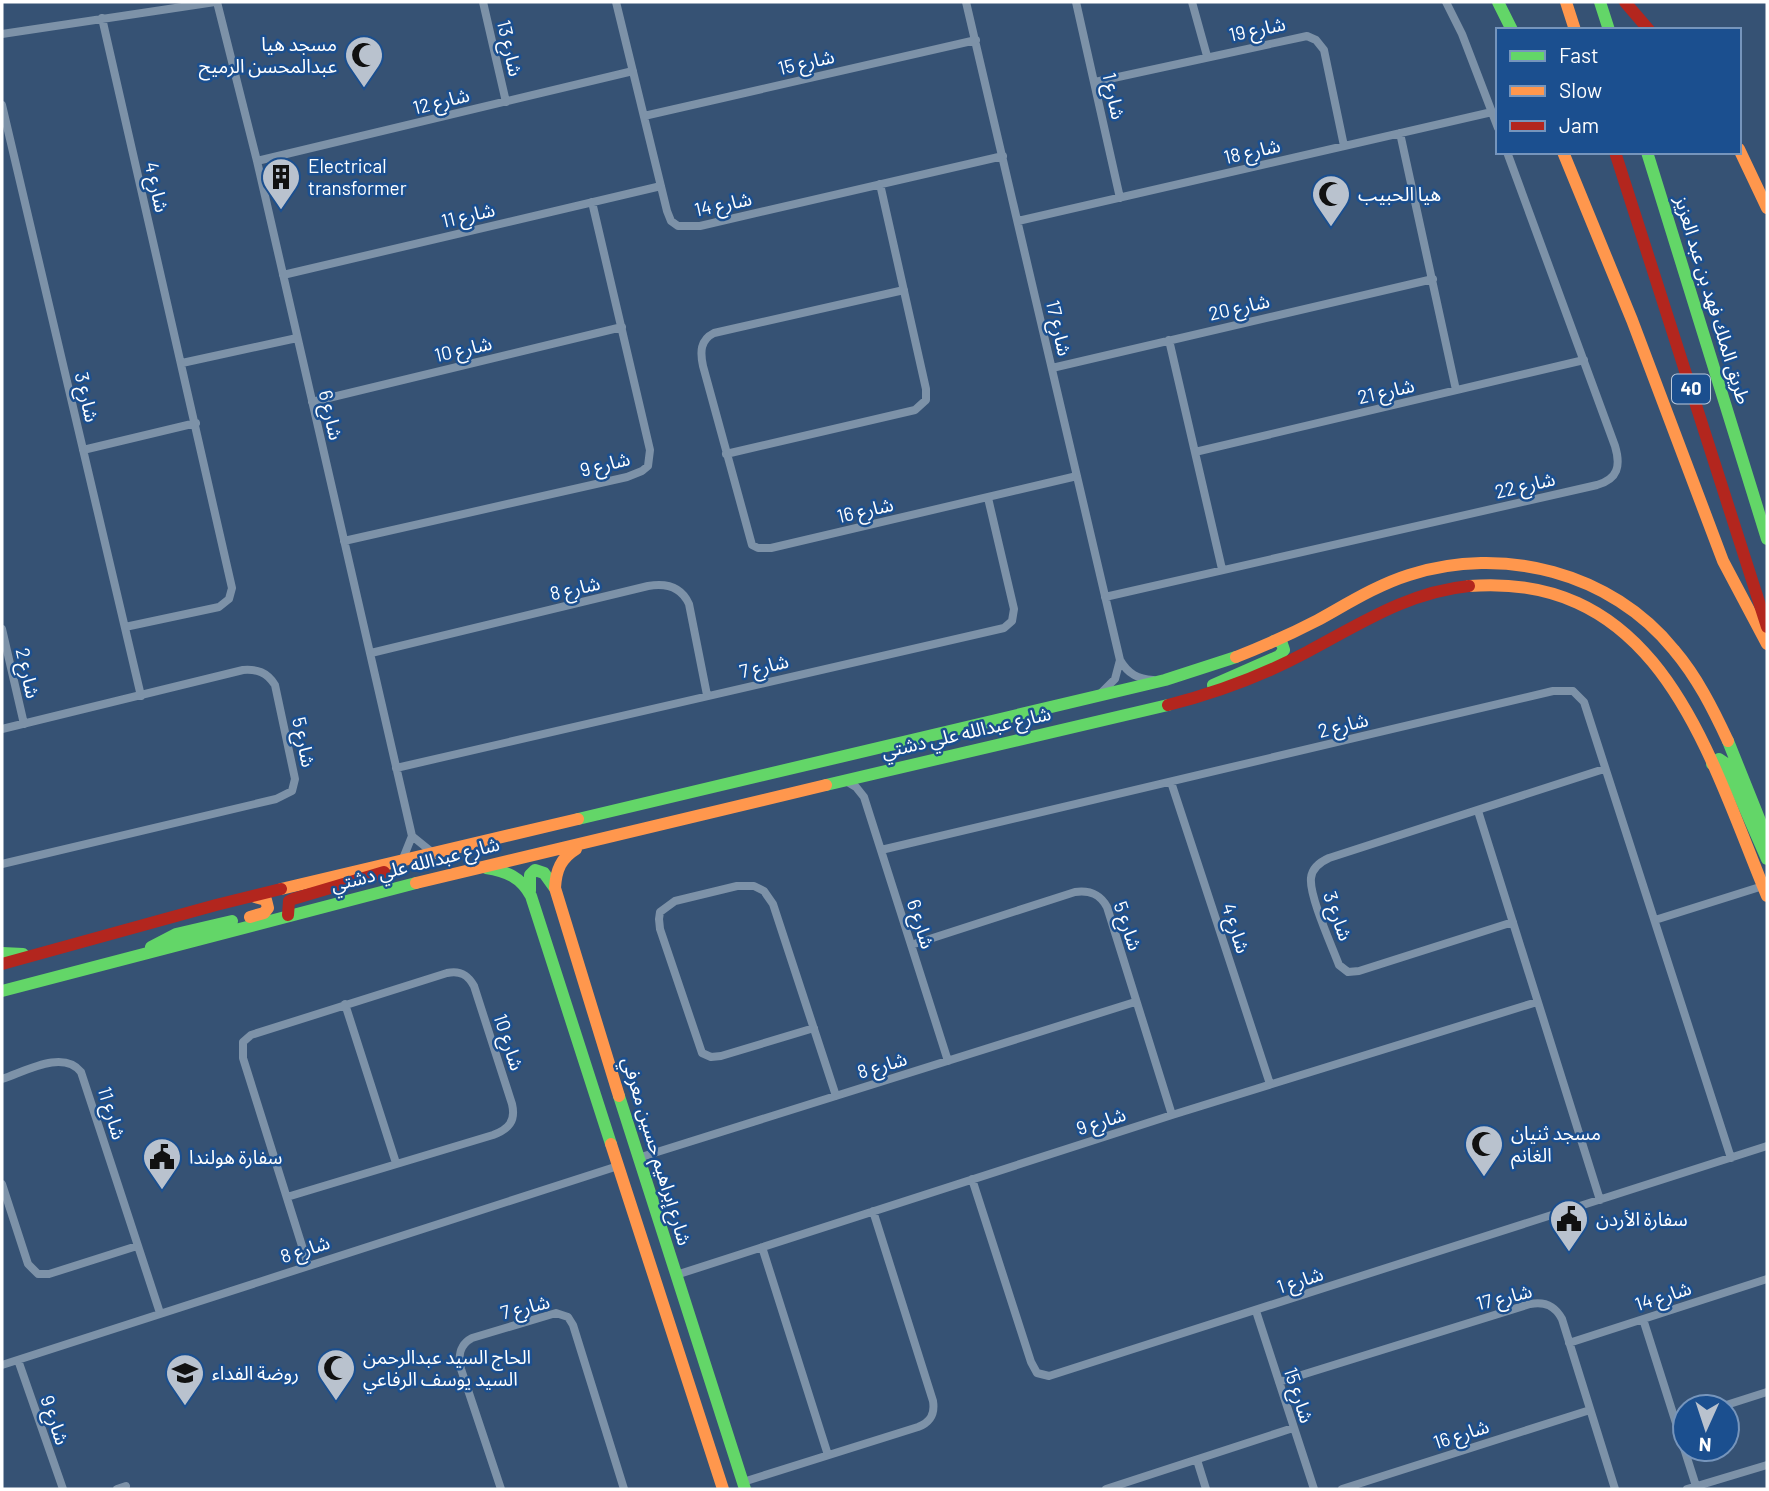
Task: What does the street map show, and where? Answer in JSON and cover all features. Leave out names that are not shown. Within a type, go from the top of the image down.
[{"type":"main road","points":[[1498,2],[1511,28]]},
{"type":"main road","points":[[1566,2],[1574,28]]},
{"type":"main road","points":[[1600,2],[1608,28]]},
{"type":"main road","points":[[1625,2],[1647,28]]},
{"type":"main road","points":[[1741,153],[1767,208]]},
{"type":"main road","points":[[1564,154],[1632,320],[1723,561],[1767,644]]},
{"type":"main road","name":"40","points":[[1616,154],[1767,627]]},
{"type":"main road","name":"طريق الملك فهد بن عبد العزيز","points":[[1648,154],[1767,539]]},
{"type":"main road","name":"شارع عبدالله علي دشتي","points":[[2,964],[253,897],[432,853],[1166,680],[1274,641],[1364,594],[1429,569],[1474,562],[1537,566],[1569,575],[1626,605],[1650,624],[1673,648],[1702,690],[1767,838]]},
{"type":"main road","name":"شارع عبدالله علي دشتي","points":[[2,990],[475,868],[1199,696],[1281,665],[1399,603],[1457,586],[1520,586],[1561,596],[1587,607],[1637,642],[1658,666],[1696,725],[1765,891]]},
{"type":"main road","points":[[1199,696],[1225,678],[1281,654],[1284,644],[1274,641]]},
{"type":"main road","points":[[1712,764],[1719,759],[1725,763],[1767,859]]},
{"type":"main road","points":[[555,888],[556,872],[565,856],[593,841]]},
{"type":"main road","points":[[288,915],[289,901],[293,899],[368,878],[402,861]]},
{"type":"main road","name":"شارع إبراهيم حسين معرفي","points":[[475,868],[513,875],[523,882],[531,896],[720,1489]]},
{"type":"main road","points":[[531,896],[530,878],[533,870],[544,873],[555,888]]},
{"type":"main road","name":"شارع إبراهيم حسين معرفي","points":[[555,888],[638,1158],[744,1486]]},
{"type":"main road","points":[[145,952],[159,941],[176,934],[264,913],[268,908],[266,900],[253,897]]},
{"type":"main road","points":[[2,953],[45,952]]},
{"type":"street","points":[[2,34],[216,2]]},
{"type":"street","name":"شارع 6","points":[[216,2],[257,161],[412,835]]},
{"type":"street","name":"شارع 13","points":[[482,2],[506,102]]},
{"type":"street","name":"شارع 14","points":[[616,2],[661,186],[671,221],[678,226],[688,228],[1003,156]]},
{"type":"street","name":"شارع 17","points":[[967,2],[1120,660]]},
{"type":"street","name":"شارع 1","points":[[1076,2],[1119,198]]},
{"type":"street","points":[[1192,2],[1207,56]]},
{"type":"street","points":[[1446,2],[1462,34],[1496,123]]},
{"type":"street","name":"شارع 4","points":[[102,18],[232,582],[232,595],[227,602],[215,608],[125,627]]},
{"type":"street","name":"شارع 19","points":[[1094,82],[1302,36],[1316,40],[1322,46],[1343,146]]},
{"type":"street","name":"شارع 15","points":[[644,116],[976,40]]},
{"type":"street","name":"شارع 12","points":[[257,161],[633,71]]},
{"type":"street","name":"شارع 3","points":[[2,105],[141,695]]},
{"type":"street","name":"شارع 18","points":[[1018,221],[1492,112]]},
{"type":"street","points":[[1400,133],[1456,390]]},
{"type":"street","name":"شارع 22","points":[[1105,597],[1608,482],[1617,470],[1618,455],[1508,154]]},
{"type":"street","points":[[726,454],[920,408],[926,400],[927,393],[880,184]]},
{"type":"street","name":"شارع 11","points":[[283,275],[661,186]]},
{"type":"street","name":"شارع 9","points":[[344,541],[626,477],[646,468],[650,453],[592,202]]},
{"type":"street","name":"شارع 20","points":[[1052,368],[1433,278]]},
{"type":"street","name":"شارع 16","points":[[904,290],[714,333],[707,337],[701,347],[726,454],[752,545],[772,548],[1077,476]]},
{"type":"street","name":"شارع 10","points":[[312,401],[622,327]]},
{"type":"street","points":[[182,363],[297,338]]},
{"type":"street","points":[[1169,340],[1222,569]]},
{"type":"street","name":"شارع 21","points":[[1195,452],[1584,360]]},
{"type":"street","points":[[83,450],[196,423]]},
{"type":"street","name":"شارع 7","points":[[396,768],[1007,626],[1014,617],[1013,603],[988,498]]},
{"type":"street","name":"شارع 8","points":[[371,653],[648,586],[667,585],[681,592],[689,604],[707,695]]},
{"type":"street","name":"شارع 2","points":[[2,629],[24,724]]},
{"type":"street","points":[[1120,660],[1125,669],[1135,677],[1166,680]]},
{"type":"street","points":[[1090,698],[1112,683],[1120,660]]},
{"type":"street","name":"شارع 5","points":[[2,729],[243,670],[253,670],[265,673],[277,691],[295,775],[292,791],[276,799],[2,864]]},
{"type":"street","name":"شارع 2","points":[[881,850],[1563,690],[1575,692],[1584,702],[1731,1157]]},
{"type":"street","name":"شارع 3","points":[[1513,922],[1359,971],[1348,972],[1339,965],[1313,894],[1311,877],[1321,861],[1604,769]]},
{"type":"street","points":[[864,797],[866,784],[873,773]]},
{"type":"street","points":[[845,780],[856,787],[864,797]]},
{"type":"street","name":"شارع 4","points":[[1171,782],[1270,1084]]},
{"type":"street","name":"شارع 6","points":[[864,797],[948,1061]]},
{"type":"street","points":[[1478,811],[1600,1199]]},
{"type":"street","points":[[402,861],[412,835],[432,853]]},
{"type":"street","points":[[814,1028],[721,1056],[711,1057],[702,1053],[660,929],[660,912],[675,901],[737,886],[754,886],[764,891],[773,904],[814,1028],[836,1096]]},
{"type":"street","points":[[1654,920],[1765,891]]},
{"type":"street","name":"شارع 5","points":[[911,945],[1075,892],[1090,892],[1102,898],[1172,1115]]},
{"type":"street","name":"شارع 10","points":[[288,1197],[507,1129],[513,1121],[512,1104],[474,986],[464,974],[447,972],[245,1039],[242,1045],[243,1058],[308,1265]]},
{"type":"street","name":"شارع 8","points":[[638,1158],[1135,1002]]},
{"type":"street","name":"شارع 9","points":[[676,1275],[1172,1115],[1537,1002]]},
{"type":"street","points":[[345,1004],[396,1163]]},
{"type":"street","name":"شارع 11","points":[[2,1079],[60,1061],[70,1062],[78,1068],[86,1083],[160,1313]]},
{"type":"street","name":"شارع 1","points":[[972,1179],[1031,1363],[1041,1375],[1060,1374],[1767,1146]]},
{"type":"street","name":"شارع 8","points":[[2,1366],[618,1166]]},
{"type":"street","points":[[2,1184],[28,1264],[38,1274],[49,1274],[137,1246]]},
{"type":"street","points":[[744,1486],[828,1455],[918,1427],[928,1422],[933,1413],[933,1401],[873,1212]]},
{"type":"street","points":[[762,1247],[828,1455]]},
{"type":"street","name":"شارع 14","points":[[1569,1343],[1767,1279]]},
{"type":"street","name":"شارع 17","points":[[1279,1382],[1537,1302],[1550,1305],[1559,1314],[1615,1489]]},
{"type":"street","name":"شارع 15","points":[[1256,1311],[1314,1489]]},
{"type":"street","name":"شارع 7","points":[[501,1489],[461,1369],[460,1352],[464,1343],[472,1338],[556,1313],[568,1317],[573,1325],[624,1489]]},
{"type":"street","points":[[1643,1319],[1671,1406]]},
{"type":"street","name":"شارع 9","points":[[18,1360],[63,1489]]},
{"type":"street","points":[[1741,1400],[1767,1392]]},
{"type":"street","name":"شارع 16","points":[[1342,1489],[1590,1410]]},
{"type":"street","points":[[1106,1489],[1293,1428]]},
{"type":"street","points":[[1197,1460],[1206,1489]]},
{"type":"street","points":[[1686,1463],[1692,1488],[1767,1465]]},
{"type":"street","points":[[117,1489],[126,1486]]},
{"type":"traffic: fast","points":[[1498,2],[1511,28]]},
{"type":"traffic: fast","points":[[1600,2],[1608,28]]},
{"type":"traffic: fast","points":[[1648,154],[1767,539]]},
{"type":"traffic: fast","points":[[1213,685],[1279,656],[1284,650],[1281,641],[1274,641]]},
{"type":"traffic: fast","points":[[578,819],[1165,680],[1236,657]]},
{"type":"traffic: fast","points":[[826,785],[1168,705]]},
{"type":"traffic: fast","points":[[1728,741],[1767,838]]},
{"type":"traffic: fast","points":[[1712,764],[1719,759],[1725,763],[1767,859]]},
{"type":"traffic: fast","points":[[486,868],[512,876],[523,884],[531,896],[611,1144]]},
{"type":"traffic: fast","points":[[530,891],[530,875],[535,870],[544,873],[554,887]]},
{"type":"traffic: fast","points":[[2,991],[416,883]]},
{"type":"traffic: fast","points":[[151,947],[176,934],[232,921]]},
{"type":"traffic: fast","points":[[2,953],[23,954]]},
{"type":"traffic: fast","points":[[619,1096],[745,1489]]},
{"type":"traffic: slow","points":[[1566,2],[1574,28]]},
{"type":"traffic: slow","points":[[1741,153],[1767,208]]},
{"type":"traffic: slow","points":[[1564,154],[1632,320],[1723,561],[1767,644]]},
{"type":"traffic: slow","points":[[1236,657],[1288,635],[1374,589],[1409,575],[1445,566],[1481,563],[1518,565],[1553,572],[1587,584],[1619,601],[1648,623],[1690,671],[1728,741]]},
{"type":"traffic: slow","points":[[1469,586],[1535,589],[1588,608],[1632,640],[1668,682],[1697,732],[1723,786],[1767,896]]},
{"type":"traffic: slow","points":[[416,883],[826,785]]},
{"type":"traffic: slow","points":[[281,889],[578,819]]},
{"type":"traffic: slow","points":[[576,849],[560,865],[555,888],[619,1096]]},
{"type":"traffic: slow","points":[[250,917],[264,913],[268,908],[266,900],[255,897]]},
{"type":"traffic: slow","points":[[611,1144],[723,1489]]},
{"type":"traffic: jam","points":[[1625,2],[1647,28]]},
{"type":"traffic: jam","points":[[1616,154],[1767,627]]},
{"type":"traffic: jam","points":[[1168,705],[1257,676],[1405,602],[1447,589],[1469,586]]},
{"type":"traffic: jam","points":[[288,915],[289,901],[293,899],[384,872]]},
{"type":"traffic: jam","points":[[2,964],[281,889]]},
{"type":"place","name":"مسجد هيا عبدالمحسن الرميح","points":[[364,89]]},
{"type":"place","name":"Electrical transformer","points":[[281,211]]},
{"type":"place","name":"هيا الحبيب","points":[[1331,228]]},
{"type":"place","name":"مسجد ثنيان الغانم","points":[[1484,1178]]},
{"type":"place","name":"سفارة هولندا","points":[[162,1191]]},
{"type":"place","name":"سفارة الأردن","points":[[1569,1253]]},
{"type":"place","name":"الحاج السيد عبدالرحمن السيد يوسف الرفاعي","points":[[336,1402]]},
{"type":"place","name":"روضة الفداء","points":[[185,1407]]}]
